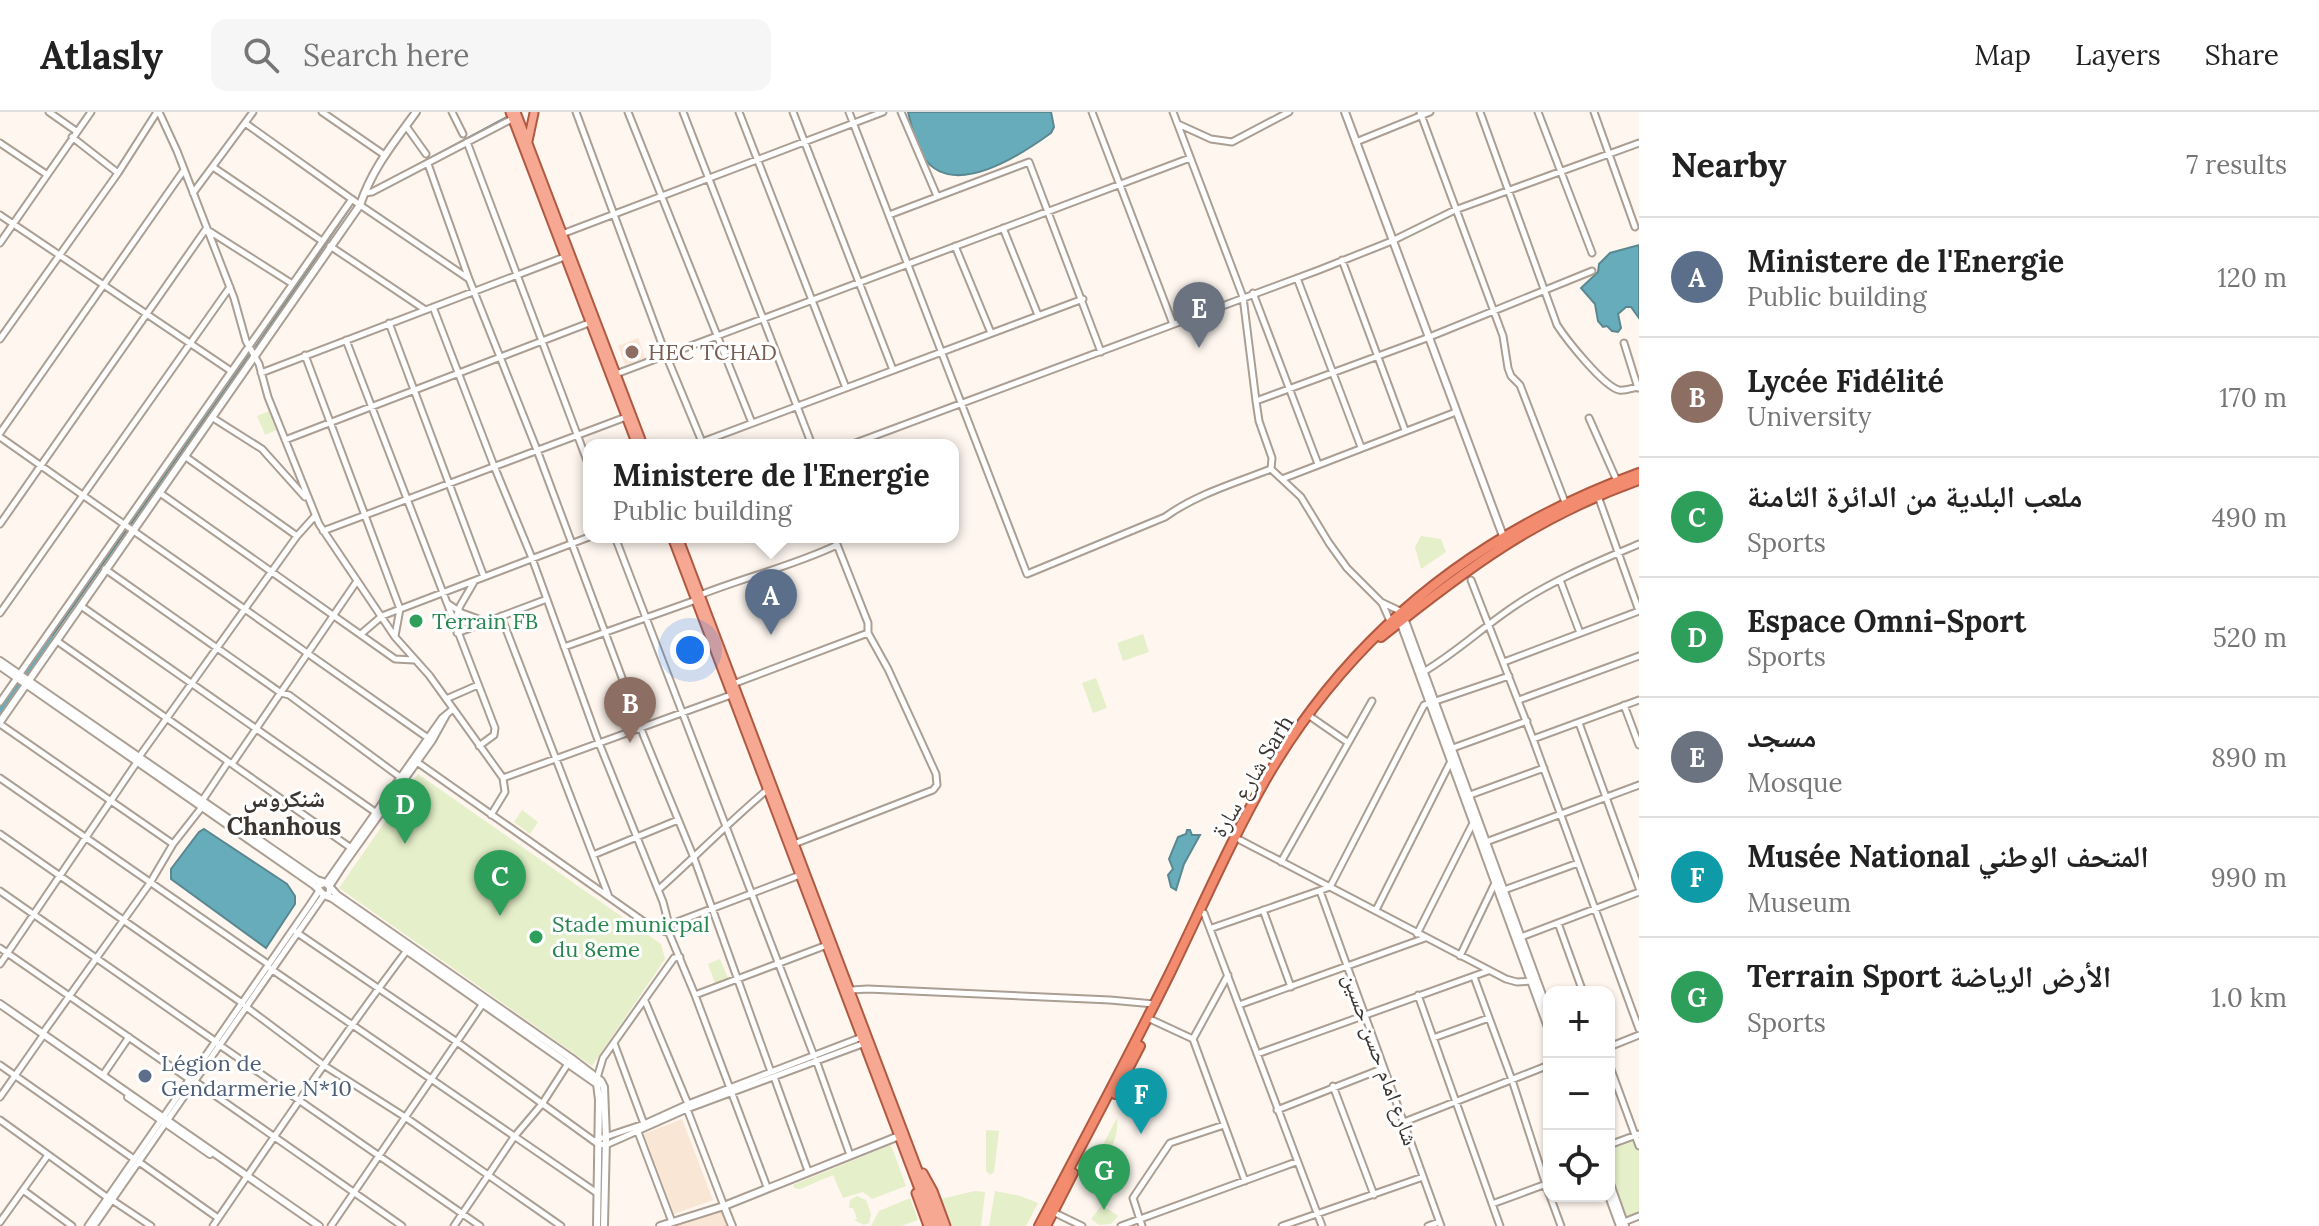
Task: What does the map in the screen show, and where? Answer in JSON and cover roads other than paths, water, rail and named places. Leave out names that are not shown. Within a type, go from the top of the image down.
[{"type":"highway","name":"شارع سارة Sarh","points":[[1046,1226],[1271,778],[1342,677],[1459,564],[1565,502],[1617,481],[1638,481]]},
{"type":"highway","name":"شارع سارة Sarh","points":[[1039,1226],[1154,1004],[1235,837],[1269,775],[1322,697],[1390,621],[1402,617],[1491,553],[1543,522],[1638,481]]},
{"type":"main road","points":[[528,143],[534,112]]},
{"type":"main road","points":[[516,115],[562,234],[567,256],[641,439]]},
{"type":"main road","points":[[516,115],[589,323],[635,439]]},
{"type":"main road","points":[[677,543],[851,990],[866,1039]]},
{"type":"main road","points":[[698,598],[733,684],[767,790],[928,1205],[939,1226]]},
{"type":"main road","points":[[888,1100],[899,1136],[915,1169],[933,1191],[946,1226]]},
{"type":"main road","points":[[915,1169],[913,1185],[930,1226]]},
{"type":"main road","points":[[928,1205],[930,1226]]},
{"type":"street","points":[[49,112],[118,173]]},
{"type":"street","points":[[0,243],[91,112]]},
{"type":"street","points":[[158,112],[230,287],[249,347],[255,355],[315,516],[395,637],[446,699],[450,711],[503,778],[505,792],[491,815]]},
{"type":"street","points":[[0,339],[158,112]]},
{"type":"street","points":[[193,194],[253,112]]},
{"type":"street","points":[[322,112],[383,154]]},
{"type":"street","points":[[452,112],[463,134]]},
{"type":"street","points":[[364,193],[428,164],[516,115],[534,112]]},
{"type":"street","points":[[576,112],[666,355],[701,439]]},
{"type":"street","points":[[628,112],[752,423]]},
{"type":"street","points":[[683,112],[810,439]]},
{"type":"street","points":[[739,112],[846,388]]},
{"type":"street","points":[[793,112],[893,370]]},
{"type":"street","points":[[849,112],[1027,574],[1165,517],[1183,504],[1210,492],[1271,469]]},
{"type":"street","points":[[562,234],[883,112]]},
{"type":"street","points":[[901,112],[937,196]]},
{"type":"street","points":[[1092,112],[1173,324]]},
{"type":"street","points":[[1173,112],[1243,297],[1259,421],[1272,458],[1271,469]]},
{"type":"street","points":[[1177,124],[1211,139],[1232,142],[1289,112]]},
{"type":"street","points":[[1345,112],[1503,536]]},
{"type":"street","points":[[1356,142],[1430,112]]},
{"type":"street","points":[[1480,112],[1552,315],[1563,334],[1604,381],[1619,390],[1638,388],[1624,343]]},
{"type":"street","points":[[1538,112],[1592,253]]},
{"type":"street","points":[[1594,112],[1635,227]]},
{"type":"street","points":[[0,702],[57,641],[360,205],[383,154],[414,113]]},
{"type":"street","points":[[1420,114],[1503,336],[1509,373],[1520,385],[1565,502]]},
{"type":"street","points":[[245,123],[469,279]]},
{"type":"street","points":[[406,126],[426,154]]},
{"type":"street","points":[[467,142],[583,450]]},
{"type":"street","points":[[0,143],[46,174]]},
{"type":"street","points":[[867,439],[1297,278],[1392,241],[1455,210],[1639,143]]},
{"type":"street","points":[[616,374],[1190,158]]},
{"type":"street","points":[[889,215],[1029,162],[1101,352]]},
{"type":"street","points":[[428,164],[640,728],[694,858],[808,1171]]},
{"type":"street","points":[[213,167],[322,241]]},
{"type":"street","points":[[184,170],[0,435],[430,740]]},
{"type":"street","points":[[173,844],[0,723],[23,680],[124,524],[352,199]]},
{"type":"street","points":[[0,215],[231,371]]},
{"type":"street","points":[[1003,228],[1038,315]]},
{"type":"street","points":[[206,229],[291,283]]},
{"type":"street","points":[[0,524],[206,229]]},
{"type":"street","points":[[330,246],[424,310]]},
{"type":"street","points":[[955,246],[991,333]]},
{"type":"street","points":[[261,373],[567,256]]},
{"type":"street","points":[[1342,260],[1405,430]]},
{"type":"street","points":[[1256,401],[1378,357],[1592,271]]},
{"type":"street","points":[[1297,278],[1361,447]]},
{"type":"street","points":[[0,613],[230,287]]},
{"type":"street","points":[[1253,293],[1318,464]]},
{"type":"street","points":[[710,439],[1083,299]]},
{"type":"street","points":[[433,307],[532,558],[599,743],[658,890],[669,933],[767,1187]]},
{"type":"street","points":[[389,323],[484,577]]},
{"type":"street","points":[[285,440],[589,323]]},
{"type":"street","points":[[346,340],[495,729],[493,736],[479,746]]},
{"type":"street","points":[[305,355],[400,609],[395,637]]},
{"type":"street","points":[[1282,479],[1456,412]]},
{"type":"street","points":[[323,531],[626,417]]},
{"type":"street","points":[[213,418],[262,449],[310,503]]},
{"type":"street","points":[[1589,418],[1617,481]]},
{"type":"street","points":[[186,457],[297,536]]},
{"type":"street","points":[[1271,469],[1301,497],[1347,568],[1381,602],[1402,617],[1425,671],[1433,701],[1521,937],[1543,1010]]},
{"type":"street","points":[[160,493],[395,659],[415,660]]},
{"type":"street","points":[[1504,662],[1639,611],[1598,496]]},
{"type":"street","points":[[0,964],[138,759],[297,536],[315,516]]},
{"type":"street","points":[[361,634],[382,616],[583,539]]},
{"type":"street","points":[[617,543],[850,1155]]},
{"type":"street","points":[[1425,671],[1518,603],[1639,544]]},
{"type":"street","points":[[564,647],[698,598],[741,578],[791,564],[837,545],[868,623],[868,633],[936,774],[937,785],[933,790],[794,844]]},
{"type":"street","points":[[105,569],[281,693],[289,695],[400,777]]},
{"type":"street","points":[[454,624],[476,580]]},
{"type":"street","points":[[1471,580],[1527,721],[1639,1032],[1615,1044]]},
{"type":"street","points":[[1560,580],[1580,633]]},
{"type":"street","points":[[0,1097],[357,581]]},
{"type":"street","points":[[457,633],[547,599]]},
{"type":"street","points":[[446,602],[472,618],[490,620]]},
{"type":"street","points":[[1381,602],[1390,621]]},
{"type":"street","points":[[81,606],[375,812]]},
{"type":"street","points":[[501,616],[609,898]]},
{"type":"street","points":[[1402,617],[1495,882],[1543,1000]]},
{"type":"street","points":[[733,684],[868,633]]},
{"type":"street","points":[[57,641],[351,848]]},
{"type":"street","points":[[1519,700],[1639,656]]},
{"type":"street","points":[[0,663],[202,804],[328,885],[409,948],[597,1078],[604,1087],[597,1226]]},
{"type":"street","points":[[1212,928],[1330,887],[1422,708],[1433,701],[1509,676]]},
{"type":"street","points":[[446,699],[478,685]]},
{"type":"street","points":[[503,778],[734,694]]},
{"type":"street","points":[[1533,739],[1639,700]]},
{"type":"street","points":[[1281,862],[1372,701]]},
{"type":"street","points":[[1624,705],[1639,745]]},
{"type":"street","points":[[328,885],[450,711]]},
{"type":"street","points":[[1311,717],[1347,742]]},
{"type":"street","points":[[1453,748],[1527,721]]},
{"type":"street","points":[[1521,937],[1639,890],[1579,723]]},
{"type":"street","points":[[1376,910],[1452,759]]},
{"type":"street","points":[[321,893],[329,893],[328,885],[351,848],[400,777],[415,761]]},
{"type":"street","points":[[415,761],[650,926],[669,933]]},
{"type":"street","points":[[1470,795],[1544,768]]},
{"type":"street","points":[[0,778],[350,1025],[597,1193]]},
{"type":"street","points":[[1486,842],[1639,785]]},
{"type":"street","points":[[658,890],[726,824],[767,790]]},
{"type":"street","points":[[202,804],[321,893],[409,948]]},
{"type":"street","points":[[593,855],[678,820]]},
{"type":"street","points":[[1417,934],[1474,822]]},
{"type":"street","points":[[0,834],[244,1005],[325,1066],[405,1117],[561,1226]]},
{"type":"street","points":[[1240,840],[1489,971],[1517,982],[1534,980]]},
{"type":"street","points":[[1504,890],[1578,863]]},
{"type":"street","points":[[669,925],[800,875]]},
{"type":"street","points":[[1460,956],[1495,882]]},
{"type":"street","points":[[269,966],[321,893],[319,885],[328,885]]},
{"type":"street","points":[[0,891],[480,1226]]},
{"type":"street","name":"شارع امام حسن حسين","points":[[1320,891],[1440,1224]]},
{"type":"street","points":[[91,1226],[321,893]]},
{"type":"street","points":[[1263,910],[1291,987]]},
{"type":"street","points":[[1204,913],[1322,1226]]},
{"type":"street","points":[[1558,923],[1581,986]]},
{"type":"street","points":[[296,932],[379,987],[542,1104],[601,1141],[638,1132],[688,1106]]},
{"type":"street","points":[[1239,1005],[1425,938]]},
{"type":"street","points":[[695,995],[827,945]]},
{"type":"street","points":[[0,948],[402,1226]]},
{"type":"street","points":[[213,1226],[325,1066],[350,1025],[409,948]]},
{"type":"street","points":[[597,1078],[598,1067],[614,1043],[674,958],[680,957]]},
{"type":"street","points":[[1256,1054],[1489,971]]},
{"type":"street","points":[[1193,1039],[1228,975]]},
{"type":"street","points":[[1474,977],[1543,1172]]},
{"type":"street","points":[[851,990],[1154,1004]]},
{"type":"street","points":[[1418,995],[1500,1226]]},
{"type":"street","points":[[331,1226],[485,1001]]},
{"type":"street","points":[[645,1001],[732,1226]]},
{"type":"street","points":[[0,1006],[319,1226]]},
{"type":"street","points":[[1433,1038],[1489,1018]]},
{"type":"street","points":[[1152,1020],[1193,1039],[1245,1181]]},
{"type":"street","points":[[42,1035],[163,1119]]},
{"type":"street","points":[[103,1075],[129,1037]]},
{"type":"street","points":[[601,1141],[866,1039]]},
{"type":"street","points":[[614,1043],[644,1124]]},
{"type":"street","points":[[454,1226],[570,1060]]},
{"type":"street","points":[[570,1060],[597,1084],[604,1226]]},
{"type":"street","points":[[0,1065],[218,1218]]},
{"type":"street","points":[[1404,1122],[1543,1067]]},
{"type":"street","points":[[1276,1110],[1384,1068]]},
{"type":"street","points":[[1615,1079],[1639,1146]]},
{"type":"street","points":[[1333,1086],[1374,1195]]},
{"type":"street","points":[[0,1120],[151,1226]]},
{"type":"street","points":[[1142,1226],[1133,1198],[1170,1143],[1224,1125]]},
{"type":"street","points":[[638,1132],[672,1222]]},
{"type":"street","points":[[1615,1143],[1637,1134]]},
{"type":"street","points":[[660,1226],[724,1206],[899,1136]]},
{"type":"street","points":[[0,1222],[48,1155]]},
{"type":"street","points":[[1121,1226],[1296,1162]]},
{"type":"street","points":[[248,1177],[312,1226]]},
{"type":"street","points":[[1282,1226],[1423,1177]]},
{"type":"street","points":[[1492,1204],[1543,1185]]},
{"type":"street","points":[[23,1190],[72,1226]]},
{"type":"street","points":[[1615,1200],[1623,1225]]},
{"type":"street","points":[[1552,1202],[1561,1226]]},
{"type":"street","points":[[1612,1202],[1623,1225]]},
{"type":"street","points":[[1053,1212],[1082,1226]]},
{"type":"street","points":[[1623,1225],[1639,1216]]},
{"type":"street","points":[[1428,1226],[1440,1224]]},
{"type":"water","points":[[908,112],[1051,112],[1054,127],[1051,133],[1006,161],[970,174],[952,175],[937,170],[924,158]]},
{"type":"water","points":[[1639,245],[1639,318],[1631,307],[1626,307],[1618,314],[1621,328],[1618,332],[1612,331],[1598,321],[1595,304],[1581,288],[1598,272],[1599,264],[1610,253]]},
{"type":"water","points":[[204,829],[287,884],[295,896],[295,904],[266,948],[171,879],[171,869]]},
{"type":"water","points":[[1187,830],[1192,835],[1200,835],[1184,864],[1176,890],[1171,887],[1168,875],[1173,869],[1169,859],[1178,837],[1186,834]]},
{"type":"waterway","points":[[395,177],[507,117]]},
{"type":"waterway","points":[[254,349],[354,202]]},
{"type":"waterway","points":[[51,638],[250,354]]},
{"type":"waterway","points":[[0,711],[51,638]]},
{"type":"place","name":"مسجد","points":[[1199,348]]},
{"type":"place","name":"HEC TCHAD","points":[[632,352]]},
{"type":"place","name":"Terrain FB","points":[[416,621]]},
{"type":"place","name":"Ministere de l'Energie","points":[[771,635]]},
{"type":"place","name":"Lycée Fidélité","points":[[630,743]]},
{"type":"place","name":"Espace Omni-Sport","points":[[405,844]]},
{"type":"place","name":"ملعب البلدية من الدائرة الثامنة","points":[[500,916]]},
{"type":"place","name":"Stade municpal du 8eme","points":[[536,937]]},
{"type":"place","name":"Légion de Gendarmerie N*10","points":[[145,1076]]},
{"type":"place","name":"Musée National المتحف الوطني","points":[[1141,1134]]},
{"type":"place","name":"Terrain Sport الأرض الرياضة","points":[[1104,1210]]},
{"type":"district","name":"شنكروس Chanhous","points":[[284,812]]}]
